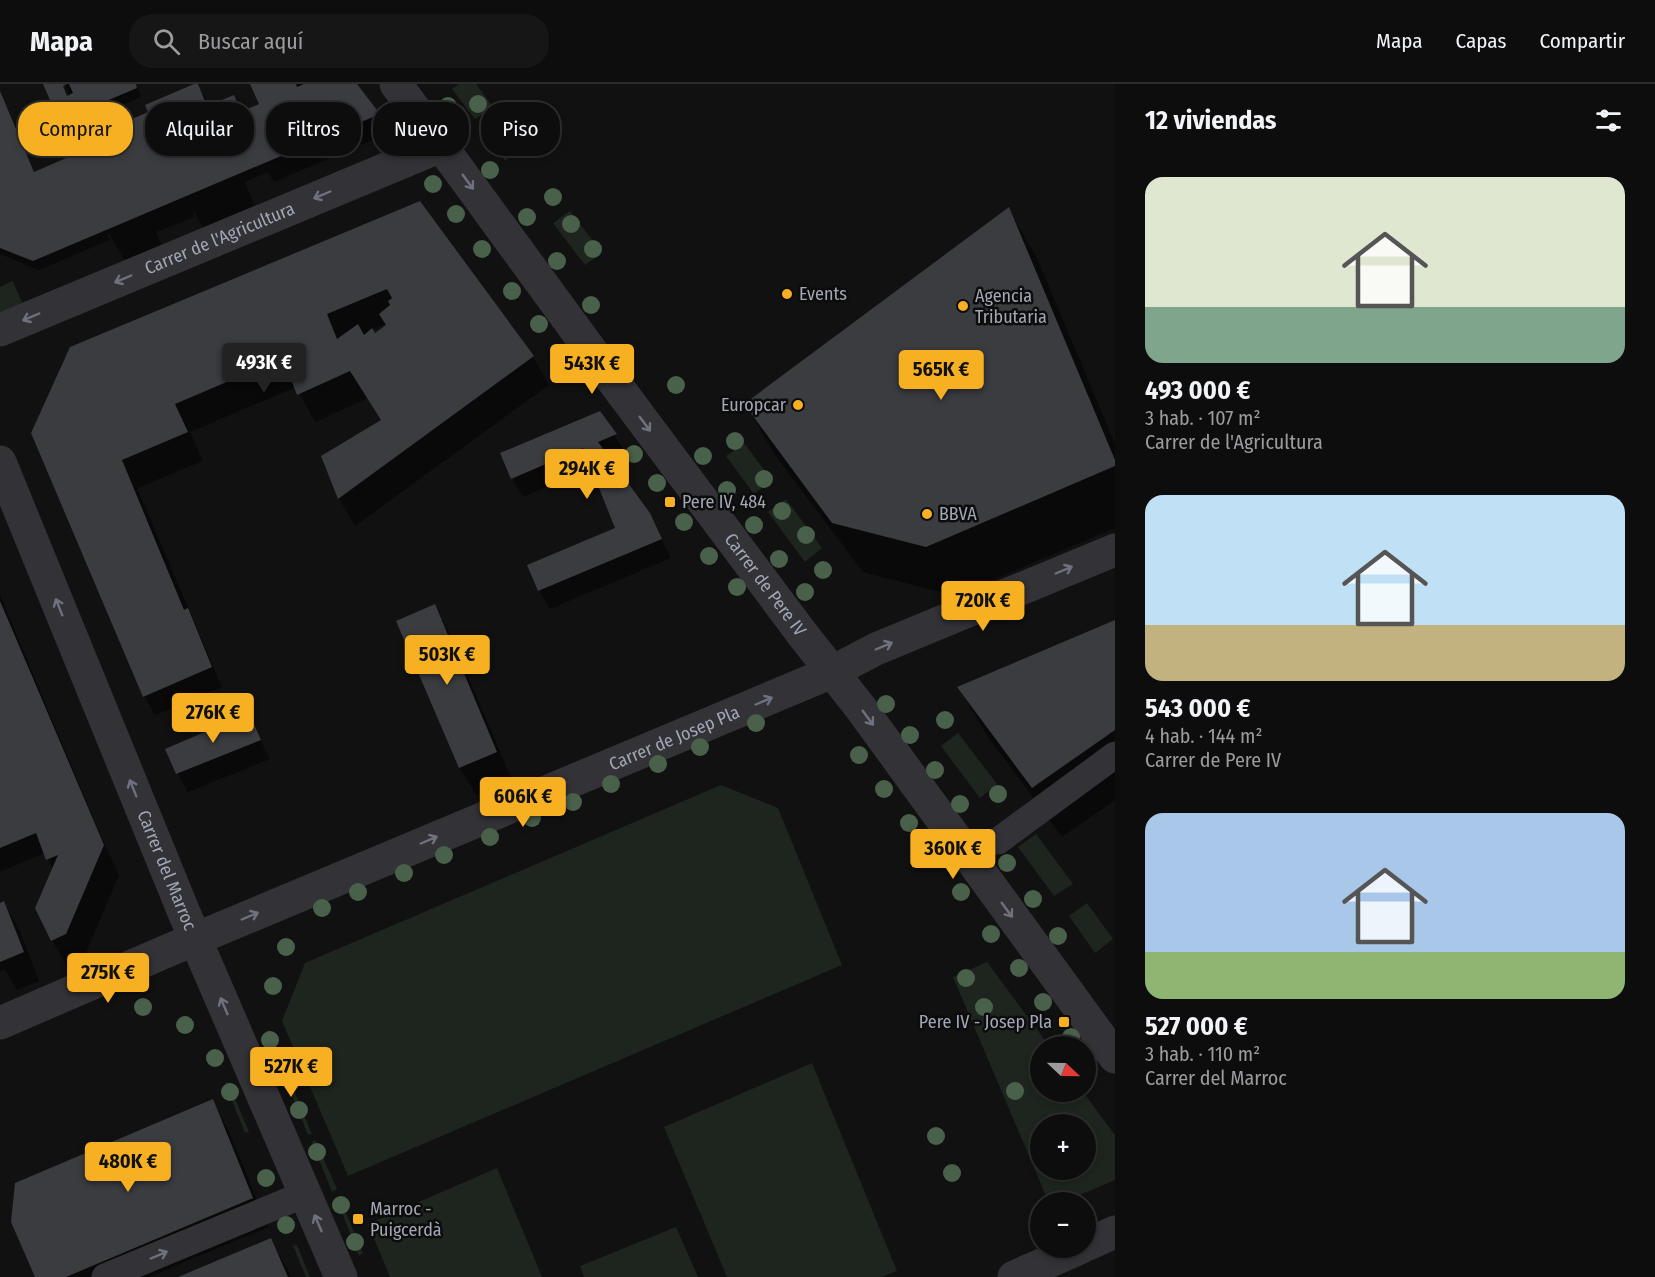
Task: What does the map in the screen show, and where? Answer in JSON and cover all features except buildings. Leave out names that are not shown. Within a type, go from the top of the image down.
[{"type":"street","name":"Carrer de Pere IV","points":[[396,84],[409,102]]},
{"type":"street","name":"Carrer de l'Agricultura","points":[[0,330],[417,156]]},
{"type":"street","name":"Carrer de Pere IV","points":[[448,156],[1115,1057]]},
{"type":"street","name":"Carrer del Marroc","points":[[0,462],[196,939],[341,1277]]},
{"type":"street","name":"Carrer de Josep Pla","points":[[0,1023],[832,672],[876,649],[1115,550]]},
{"type":"street","points":[[998,841],[1115,755]]},
{"type":"street","points":[[105,1277],[305,1194]]},
{"type":"street","points":[[1096,1241],[1115,1232]]},
{"type":"street","points":[[1022,1275],[1059,1258]]},
{"type":"shaded area","points":[[459,84],[476,84],[489,102],[481,102],[481,115],[475,119],[469,111],[469,102],[462,102],[452,89]]},
{"type":"shaded area","points":[[501,156],[511,156],[505,161]]},
{"type":"shaded area","points":[[570,211],[602,253],[585,265],[553,223]]},
{"type":"shaded area","points":[[13,281],[22,303],[0,312],[0,287]]},
{"type":"shaded area","points":[[744,443],[772,480],[754,494],[726,456]]},
{"type":"shaded area","points":[[786,499],[822,548],[805,562],[768,512]]},
{"type":"shaded area","points":[[958,733],[997,784],[980,798],[941,746]]},
{"type":"shaded area","points":[[721,785],[778,808],[842,965],[348,1176],[282,1021],[305,963]]},
{"type":"shaded area","points":[[1036,834],[1073,884],[1054,896],[1018,847]]},
{"type":"shaded area","points":[[1087,903],[1113,939],[1095,953],[1069,916]]},
{"type":"shaded area","points":[[987,962],[1042,1036],[1030,1036],[1030,1102],[1090,1102],[1115,1135],[1115,1180],[1087,1192],[1044,1192],[1039,1180],[1096,1180],[1096,1114],[1030,1114],[1030,1158],[953,977]]},
{"type":"shaded area","points":[[269,1030],[312,1134],[308,1135],[266,1032]]},
{"type":"shaded area","points":[[812,1063],[897,1271],[882,1277],[727,1277],[664,1127]]},
{"type":"shaded area","points":[[228,1082],[249,1132],[245,1133],[225,1083]]},
{"type":"shaded area","points":[[315,1140],[337,1189],[332,1192],[312,1142]]},
{"type":"shaded area","points":[[497,1168],[542,1277],[390,1277],[368,1224]]},
{"type":"shaded area","points":[[340,1199],[363,1253],[359,1256],[337,1200]]},
{"type":"shaded area","points":[[676,1227],[698,1277],[584,1277],[580,1266]]},
{"type":"shaded area","points":[[297,1245],[310,1277],[306,1277],[293,1246]]},
{"type":"place","name":"Events","points":[[787,294]]},
{"type":"place","name":"Agencia Tributaria","points":[[963,306]]},
{"type":"place","name":"Europcar","points":[[798,405]]},
{"type":"place","name":"Pere IV, 484","points":[[670,502]]},
{"type":"place","name":"BBVA","points":[[927,514]]},
{"type":"place","name":"Pere IV - Josep Pla","points":[[1064,1022]]},
{"type":"place","name":"Marroc - Puigcerdà","points":[[358,1219]]}]
